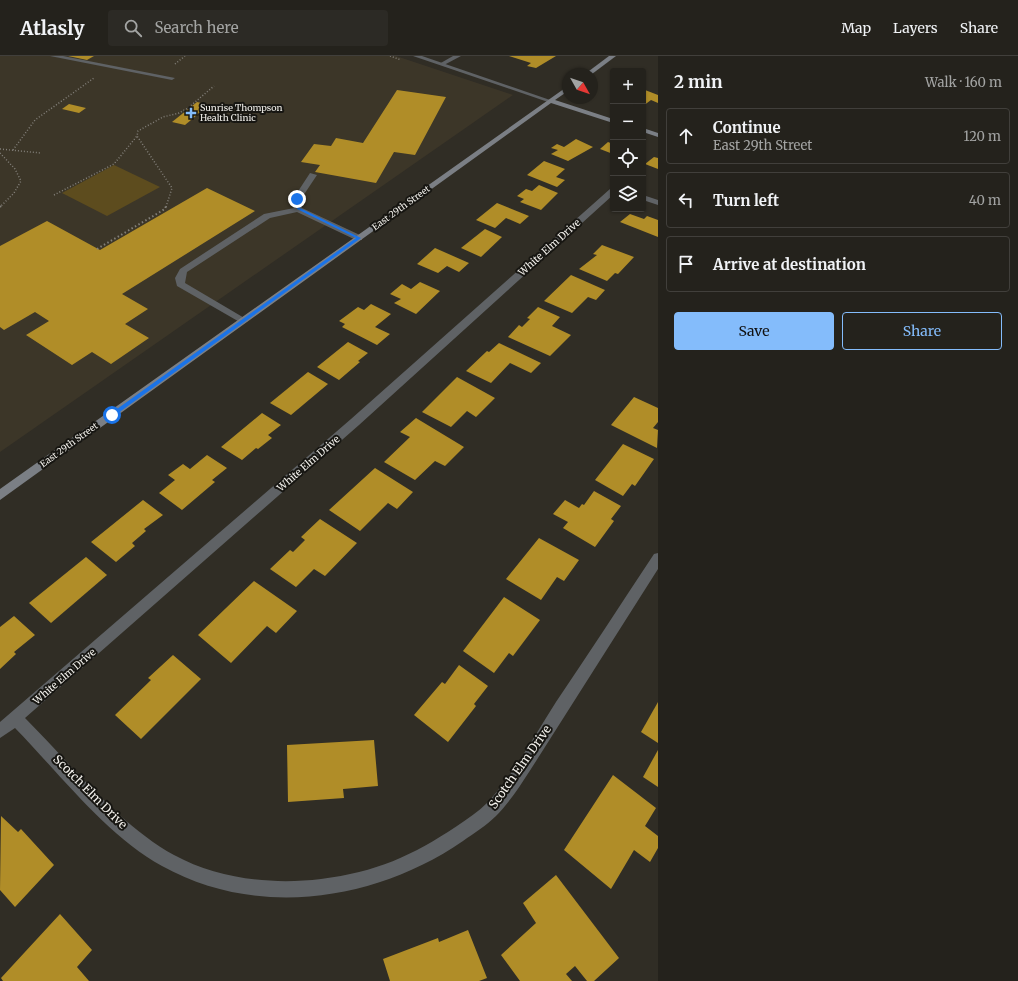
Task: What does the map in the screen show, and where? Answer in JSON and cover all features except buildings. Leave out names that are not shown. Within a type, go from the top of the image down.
[{"type":"main road","points":[[596,68],[613,56]]},
{"type":"main road","name":"East 29th Street","points":[[0,495],[562,92]]},
{"type":"main road","points":[[550,101],[610,120]]},
{"type":"main road","points":[[646,131],[656,133]]},
{"type":"street","points":[[53,56],[172,78]]},
{"type":"street","points":[[416,56],[550,101]]},
{"type":"street","points":[[442,64],[458,56]]},
{"type":"street","points":[[298,208],[297,199],[313,175]]},
{"type":"street","name":"White Elm Drive","points":[[0,731],[349,427],[540,255],[610,195]]},
{"type":"street","points":[[646,198],[658,203]]},
{"type":"street","points":[[243,321],[180,284],[180,278],[183,271],[267,216],[298,208],[359,238]]},
{"type":"street","name":"Scotch Elm Drive","points":[[15,718],[100,806],[152,851],[183,869],[264,890],[297,890],[348,884],[371,879],[416,861],[454,838],[490,812],[517,776],[658,558]]},
{"type":"path","points":[[12,150],[35,120],[111,67]]},
{"type":"path","points":[[54,195],[114,164],[137,136],[138,131],[188,108],[214,86]]},
{"type":"path","points":[[97,248],[165,209],[172,188],[137,136]]},
{"type":"path","points":[[0,149],[41,153]]},
{"type":"path","points":[[0,153],[13,164],[21,181],[14,193],[0,207]]},
{"type":"shaded area","points":[[0,56],[396,56],[513,95],[0,452]]},
{"type":"shaded area","points":[[114,165],[160,187],[107,216],[62,193]]},
{"type":"place","name":"Sunrise Thompson Health Clinic","points":[[191,113]]},
{"type":"route","points":[[112,415],[359,238],[298,208],[297,199]]}]
